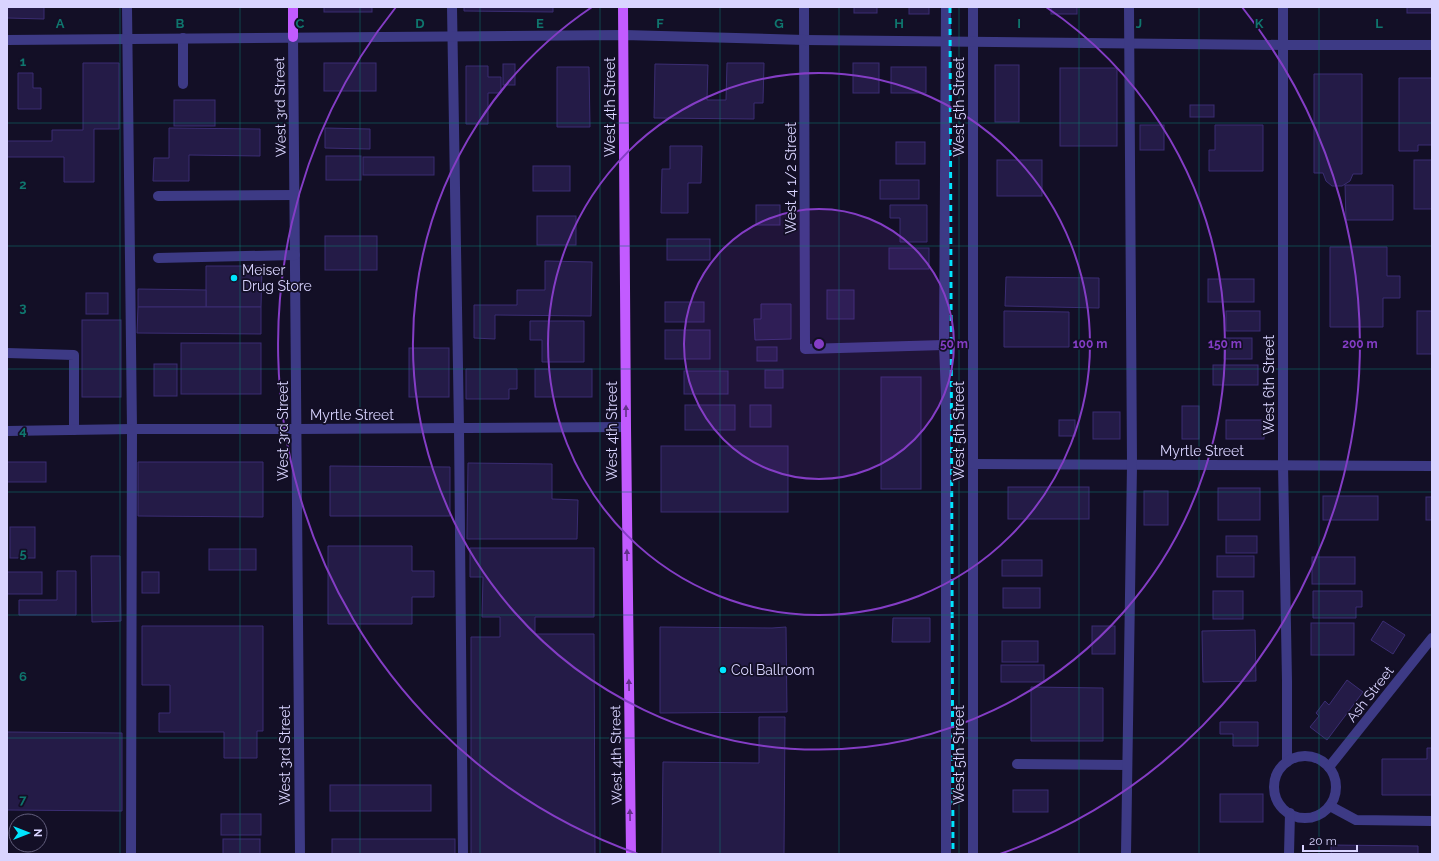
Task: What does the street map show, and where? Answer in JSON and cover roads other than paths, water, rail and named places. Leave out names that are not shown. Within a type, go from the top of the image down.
[{"type":"main road","name":"West 3rd Street","points":[[294,7],[294,37]]},
{"type":"main road","name":"West 4th Street","points":[[623,7],[631,854]]},
{"type":"street","points":[[127,7],[132,428],[131,854]]},
{"type":"street","points":[[452,7],[459,428],[463,854]]},
{"type":"street","name":"West 4 1/2 Street","points":[[804,7],[805,349],[944,345]]},
{"type":"street","points":[[946,7],[944,345],[946,395],[946,854]]},
{"type":"street","name":"West 5th Street","points":[[972,7],[974,854]]},
{"type":"street","points":[[1126,854],[1132,465],[1129,7]]},
{"type":"street","name":"West 6th Street","points":[[1283,7],[1283,465],[1287,762]]},
{"type":"street","points":[[7,40],[624,35],[946,42],[1432,45]]},
{"type":"street","name":"West 3rd Street","points":[[294,37],[300,854]]},
{"type":"street","points":[[183,38],[184,84]]},
{"type":"street","points":[[158,196],[295,195]]},
{"type":"street","points":[[158,258],[295,255]]},
{"type":"street","points":[[7,353],[74,355],[74,430]]},
{"type":"street","name":"Myrtle Street","points":[[7,431],[132,428],[297,429],[626,427]]},
{"type":"street","name":"Myrtle Street","points":[[973,464],[1432,466]]},
{"type":"street","name":"Ash Street","points":[[1329,767],[1432,638]]},
{"type":"street","points":[[1301,756],[1322,760],[1329,767],[1334,776],[1336,787],[1335,796],[1330,806],[1323,813],[1314,817],[1304,818],[1294,816],[1285,811],[1275,794],[1277,774],[1283,765],[1291,759],[1301,756]]},
{"type":"street","points":[[1017,764],[1127,765]]},
{"type":"street","points":[[1330,806],[1356,820],[1432,821]]},
{"type":"street","points":[[1289,854],[1290,814]]},
{"type":"railway","points":[[950,7],[953,854]]},
{"type":"place","name":"Meiser Drug Store","points":[[234,278]]},
{"type":"place","name":"Col Ballroom","points":[[723,670]]}]
